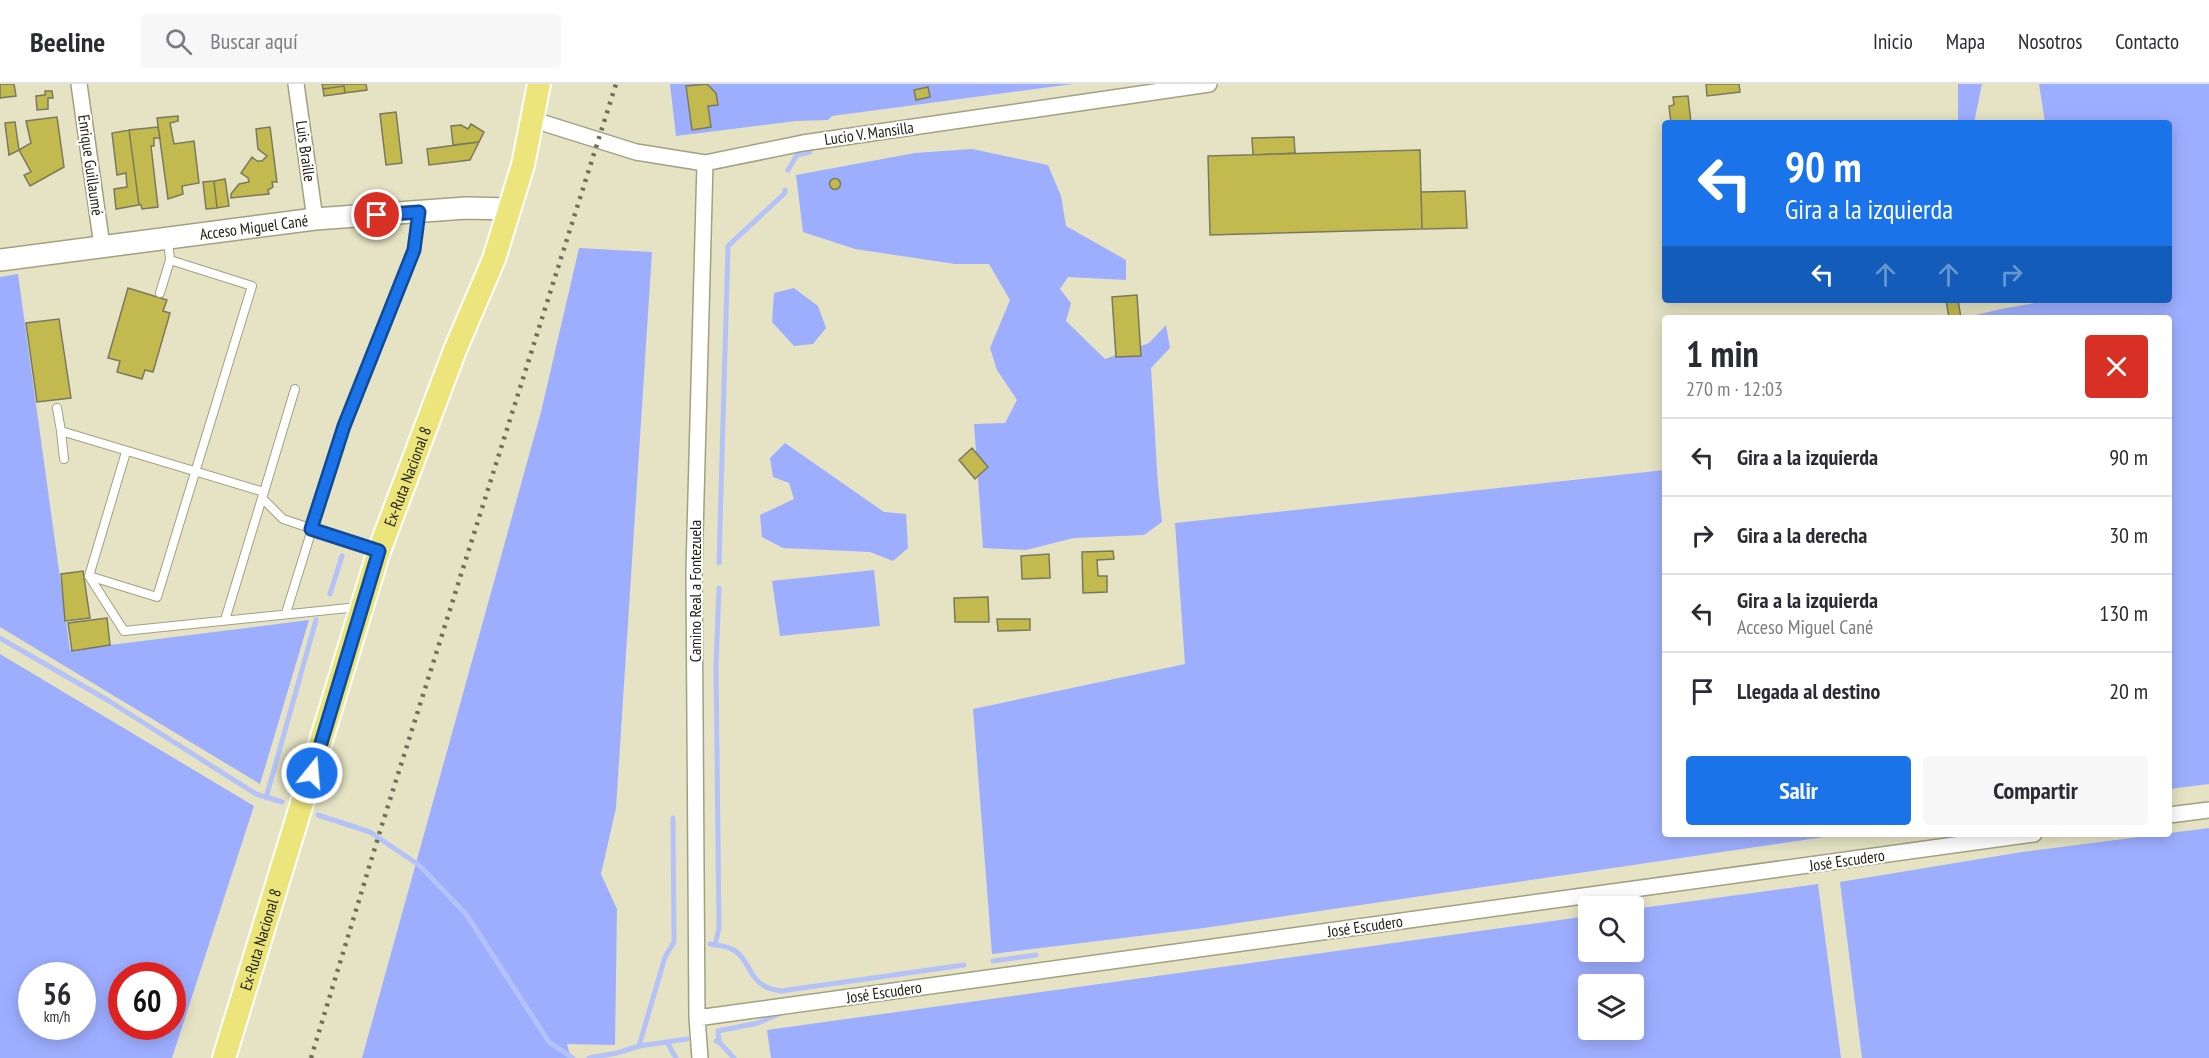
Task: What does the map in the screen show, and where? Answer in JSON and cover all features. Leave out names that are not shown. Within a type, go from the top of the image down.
[{"type":"main road","name":"Ex-Ruta Nacional 8","points":[[224,1058],[379,551],[455,351],[494,259],[523,165],[534,120],[539,84]]},
{"type":"main road","name":"Acceso Miguel Cané","points":[[0,260],[315,219],[466,208],[510,209]]},
{"type":"street","name":"Enrique Guillaumé","points":[[79,84],[102,246]]},
{"type":"street","name":"Luis Braille","points":[[296,84],[315,219]]},
{"type":"street","name":"Lucio V. Mansilla","points":[[534,120],[636,152],[705,163],[803,143],[1209,84]]},
{"type":"street","name":"Camino Real a Fontezuela","points":[[700,1058],[697,1018],[694,571],[705,163]]},
{"type":"street","points":[[2172,815],[2209,810]]},
{"type":"street","name":"José Escudero","points":[[697,1018],[2012,837]]},
{"type":"lane","points":[[286,613],[344,426],[414,250],[419,212]]},
{"type":"lane","points":[[160,293],[170,261],[168,238]]},
{"type":"lane","points":[[89,576],[158,597],[252,286],[170,261]]},
{"type":"lane","points":[[225,620],[295,389]]},
{"type":"lane","points":[[57,408],[64,459]]},
{"type":"lane","points":[[61,431],[263,495],[283,519],[379,551]]},
{"type":"lane","points":[[126,452],[89,576],[124,631],[344,607],[362,607]]},
{"type":"shaded area","points":[[670,84],[1073,84],[832,116],[828,120],[796,121],[676,136]]},
{"type":"shaded area","points":[[1958,84],[1982,84],[1975,120],[1958,120]]},
{"type":"shaded area","points":[[2039,84],[2209,84],[2209,784],[2172,789],[2172,315],[1976,315],[2035,303],[2172,303],[2172,120],[2045,120]]},
{"type":"shaded area","points":[[972,149],[1048,165],[1061,196],[1066,226],[1126,260],[1126,280],[1068,277],[1060,289],[1071,303],[1066,321],[1105,359],[1149,343],[1166,325],[1170,348],[1151,368],[1162,522],[1144,535],[1074,538],[1026,550],[983,548],[974,424],[1005,423],[1017,400],[997,370],[990,348],[1010,300],[989,264],[955,264],[855,249],[803,232],[796,175],[915,153]]},
{"type":"shaded area","points":[[579,248],[652,252],[616,808],[601,874],[617,909],[615,1045],[567,1044],[571,1058],[362,1058],[541,412]]},
{"type":"shaded area","points":[[18,274],[70,650],[309,620],[260,784],[0,627],[0,277]]},
{"type":"shaded area","points":[[794,288],[818,306],[826,328],[813,344],[794,346],[772,322],[774,293]]},
{"type":"shaded area","points":[[785,443],[884,512],[906,514],[908,548],[893,561],[870,552],[783,548],[762,537],[760,515],[794,499],[789,483],[773,477],[770,458]]},
{"type":"shaded area","points":[[1662,470],[1662,837],[1825,837],[1204,928],[992,954],[973,709],[1185,664],[1175,523]]},
{"type":"shaded area","points":[[874,570],[880,626],[780,636],[772,581]]},
{"type":"shaded area","points":[[0,654],[254,806],[186,1015],[186,962],[108,962],[108,1040],[178,1040],[172,1058],[0,1058]]},
{"type":"shaded area","points":[[2209,828],[2209,1058],[1862,1058],[1840,882],[2022,852],[2139,837],[2172,837],[2172,833]]},
{"type":"shaded area","points":[[1818,884],[1841,1058],[771,1058],[767,1030],[1578,917],[1578,962],[1644,962],[1644,908]]},
{"type":"building","points":[[0,84],[14,84],[16,96],[0,98]]},
{"type":"building","points":[[322,84],[366,84],[367,90],[345,93],[344,86],[323,89]]},
{"type":"building","points":[[707,84],[716,93],[718,105],[708,106],[711,127],[692,130],[686,86]]},
{"type":"building","points":[[1706,84],[1739,84],[1740,92],[1707,96]]},
{"type":"building","points":[[344,86],[345,93],[324,96],[323,89]]},
{"type":"building","points":[[928,87],[930,97],[916,100],[914,90]]},
{"type":"building","points":[[45,91],[52,91],[53,98],[48,98],[48,109],[37,110],[36,96],[45,95]]},
{"type":"building","points":[[1688,96],[1691,120],[1671,120],[1669,106],[1674,105],[1673,97]]},
{"type":"building","points":[[396,112],[402,163],[386,165],[380,114]]},
{"type":"building","points":[[178,116],[178,121],[170,123],[174,144],[194,141],[199,183],[182,186],[183,194],[168,199],[157,118]]},
{"type":"building","points":[[57,117],[64,167],[30,186],[24,175],[31,172],[19,150],[31,143],[26,121]]},
{"type":"building","points":[[15,122],[19,150],[9,155],[5,123]]},
{"type":"building","points":[[471,124],[484,132],[479,142],[453,145],[451,126],[461,125],[468,129]]},
{"type":"building","points":[[158,127],[160,138],[154,138],[154,146],[151,146],[158,207],[142,209],[139,205],[129,130]]},
{"type":"building","points":[[270,127],[277,182],[272,182],[273,187],[268,190],[269,194],[231,198],[231,194],[239,184],[249,182],[248,178],[241,173],[252,157],[257,161],[262,161],[267,156],[258,149],[256,129]]},
{"type":"building","points":[[129,130],[139,205],[116,209],[114,189],[127,187],[126,173],[117,175],[112,133]]},
{"type":"building","points":[[1294,137],[1295,153],[1253,155],[1252,138]]},
{"type":"building","points":[[479,142],[470,160],[429,165],[427,149]]},
{"type":"building","points":[[1420,150],[1422,229],[1210,235],[1208,156]]},
{"type":"building","points":[[225,179],[229,206],[217,208],[214,181]]},
{"type":"building","points":[[835,179],[839,180],[839,188],[835,189],[831,188],[830,184],[831,180]]},
{"type":"building","points":[[214,181],[217,208],[206,209],[203,182]]},
{"type":"building","points":[[1465,191],[1467,228],[1422,229],[1421,192]]},
{"type":"building","points":[[128,288],[167,300],[163,311],[170,313],[153,372],[145,370],[142,379],[117,372],[120,361],[108,358]]},
{"type":"building","points":[[1137,295],[1141,356],[1116,357],[1112,297]]},
{"type":"building","points":[[1946,303],[1958,303],[1960,315],[1948,315]]},
{"type":"building","points":[[59,319],[71,398],[37,402],[26,323]]},
{"type":"building","points":[[972,448],[988,467],[975,479],[959,460]]},
{"type":"building","points":[[1113,551],[1114,559],[1097,560],[1098,576],[1107,576],[1107,592],[1083,593],[1082,552]]},
{"type":"building","points":[[1049,554],[1050,578],[1022,579],[1021,556]]},
{"type":"building","points":[[83,571],[90,618],[65,621],[61,574]]},
{"type":"building","points":[[988,597],[989,622],[955,622],[954,598]]},
{"type":"building","points":[[107,618],[110,645],[72,651],[68,623]]},
{"type":"building","points":[[997,619],[1030,619],[1030,630],[998,631]]},
{"type":"waterway","points":[[788,170],[797,155],[810,152]]},
{"type":"waterway","points":[[719,563],[728,246],[785,193],[785,190]]},
{"type":"waterway","points":[[330,594],[342,556]]},
{"type":"waterway","points":[[710,944],[715,945],[719,928],[716,666],[719,588]]},
{"type":"waterway","points":[[266,798],[316,620]]},
{"type":"waterway","points":[[0,638],[109,701],[256,794],[282,802]]},
{"type":"waterway","points":[[318,815],[370,832],[419,865],[466,914],[549,1042],[573,1058]]},
{"type":"waterway","points":[[639,1046],[665,957],[674,942],[673,818]]},
{"type":"waterway","points":[[715,945],[735,951],[741,956],[758,982],[768,988],[781,991],[964,965]]},
{"type":"waterway","points":[[993,961],[1036,955]]},
{"type":"waterway","points":[[719,1042],[718,1031],[758,1023],[781,1013]]},
{"type":"waterway","points":[[589,1058],[639,1046],[687,1039]]},
{"type":"waterway","points":[[716,1041],[734,1058]]},
{"type":"waterway","points":[[667,1042],[676,1058]]},
{"type":"railway","points":[[311,1058],[381,828],[616,84]]},
{"type":"route","points":[[312,773],[379,551],[311,529],[344,426],[414,250],[419,212],[377,215]]}]
